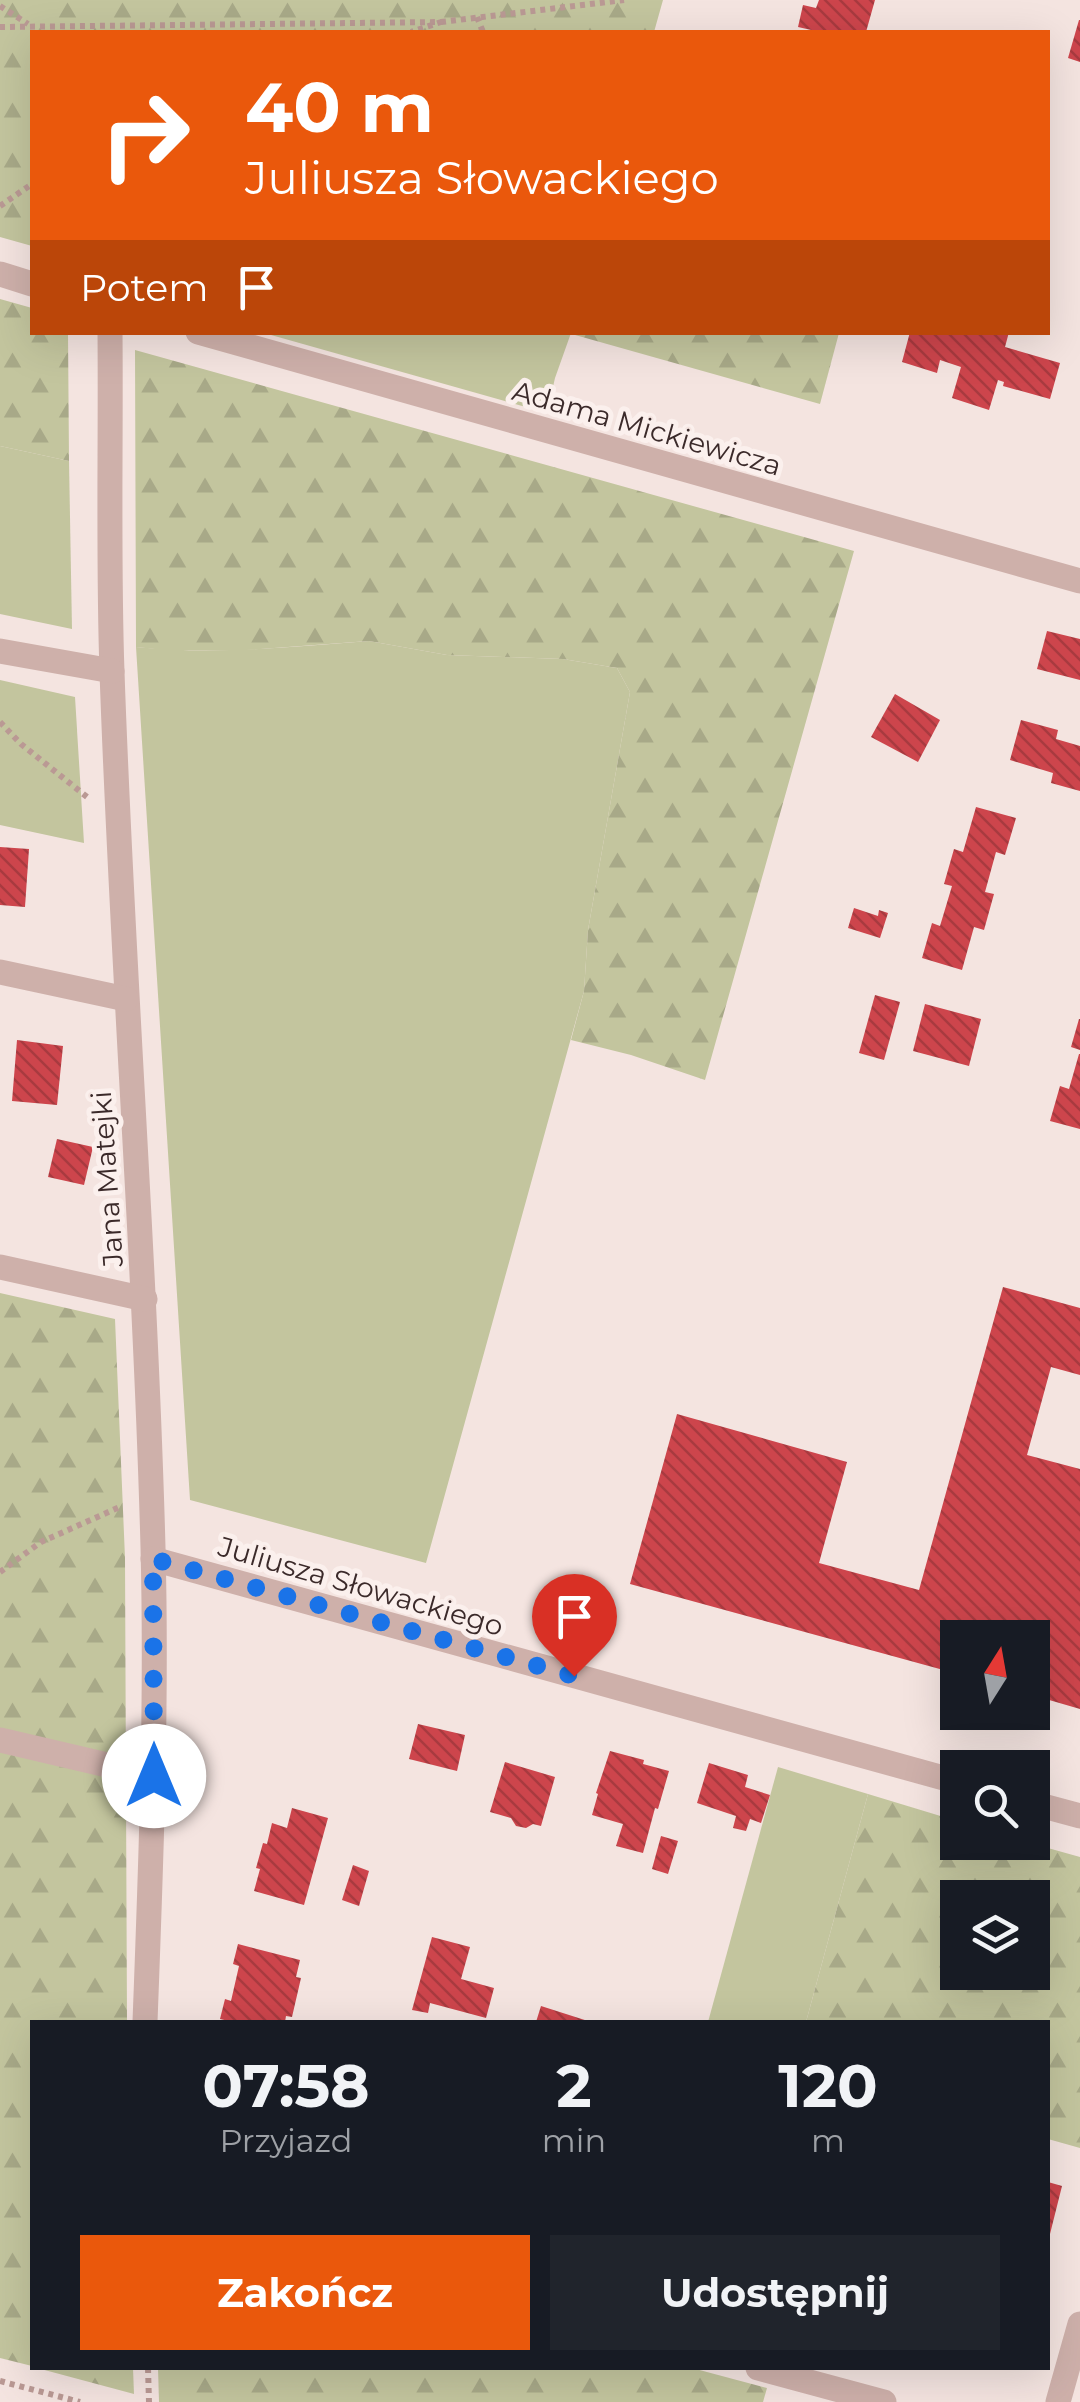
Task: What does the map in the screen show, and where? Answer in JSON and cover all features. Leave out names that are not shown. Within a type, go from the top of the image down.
[{"type":"street","points":[[0,274],[30,283]]},
{"type":"street","name":"Jana Matejki","points":[[110,335],[112,671],[126,999],[145,1299],[153,1559],[154,1776],[145,2020]]},
{"type":"street","name":"Adama Mickiewicza","points":[[209,335],[1080,581]]},
{"type":"street","points":[[0,651],[112,671]]},
{"type":"street","points":[[0,972],[126,999]]},
{"type":"street","points":[[0,1266],[145,1299]]},
{"type":"street","name":"Juliusza Słowackiego","points":[[153,1559],[940,1777]]},
{"type":"street","points":[[0,1740],[154,1776]]},
{"type":"street","points":[[1050,1808],[1080,1816]]},
{"type":"street","points":[[1058,2402],[1080,2324]]},
{"type":"street","points":[[765,2370],[884,2402]]},
{"type":"path","points":[[0,27],[441,22],[624,0]]},
{"type":"path","points":[[0,6],[32,26]]},
{"type":"path","points":[[477,17],[481,30]]},
{"type":"path","points":[[417,30],[441,22]]},
{"type":"path","points":[[0,206],[30,185]]},
{"type":"path","points":[[0,722],[21,744],[94,802],[119,813]]},
{"type":"path","points":[[0,1572],[41,1542],[150,1494]]},
{"type":"path","points":[[148,2370],[149,2402]]},
{"type":"path","points":[[0,2381],[80,2402]]},
{"type":"green space","points":[[0,0],[663,0],[655,30],[30,30],[30,245],[0,237]]},
{"type":"green space","points":[[0,299],[30,307],[30,335],[68,335],[69,461],[0,446]]},
{"type":"green space","points":[[271,335],[570,335],[547,413]]},
{"type":"green space","points":[[575,335],[838,335],[820,404]]},
{"type":"green space","points":[[135,350],[854,551],[705,1080],[571,1040],[584,991],[588,930],[630,692],[617,668],[563,659],[447,655],[369,641],[247,650],[136,647]]},
{"type":"green space","points":[[0,446],[69,461],[72,629],[0,614]]},
{"type":"green space","points":[[369,641],[447,655],[563,659],[617,668],[630,692],[588,930],[584,991],[426,1563],[190,1500],[136,647],[223,650]]},
{"type":"green space","points":[[0,680],[75,697],[84,843],[0,825]]},
{"type":"green space","points":[[0,1293],[115,1319],[125,1558],[127,2020],[30,2020],[30,2366],[0,2358]]},
{"type":"green space","points":[[778,1767],[868,1794],[807,2020],[709,2020]]},
{"type":"green space","points":[[868,1794],[940,1816],[940,1860],[1050,1860],[1050,1849],[1080,1857],[1080,2148],[1050,2140],[1050,2020],[807,2020]]},
{"type":"green space","points":[[44,2370],[133,2370],[134,2394]]},
{"type":"green space","points":[[158,2370],[700,2370],[767,2388],[763,2402],[159,2402]]},
{"type":"building","points":[[819,0],[875,0],[867,30],[798,27],[803,5],[816,8]]},
{"type":"building","points":[[1080,20],[1080,62],[1068,58]]},
{"type":"building","points":[[909,335],[1008,335],[1005,347],[1060,363],[1050,399],[1003,386],[1004,382],[998,380],[989,410],[952,398],[961,367],[940,360],[937,373],[902,362]]},
{"type":"building","points":[[1047,631],[1080,639],[1080,680],[1037,669]]},
{"type":"building","points":[[895,694],[940,720],[918,762],[871,737]]},
{"type":"building","points":[[1021,720],[1058,730],[1056,739],[1080,746],[1080,791],[1051,783],[1053,773],[1010,760]]},
{"type":"building","points":[[976,807],[1016,818],[1005,855],[996,852],[985,892],[994,894],[984,930],[974,927],[962,970],[922,958],[932,923],[940,926],[952,886],[944,884],[954,849],[963,852]]},
{"type":"building","points":[[0,847],[29,849],[25,907],[0,905]]},
{"type":"building","points":[[854,908],[878,916],[879,910],[888,913],[880,938],[848,928]]},
{"type":"building","points":[[875,995],[900,1002],[884,1060],[859,1053]]},
{"type":"building","points":[[925,1004],[981,1019],[969,1066],[913,1051]]},
{"type":"building","points":[[1080,1019],[1080,1050],[1071,1047]]},
{"type":"building","points":[[17,1040],[63,1046],[57,1105],[12,1101]]},
{"type":"building","points":[[1079,1054],[1080,1129],[1050,1121],[1060,1086],[1069,1089]]},
{"type":"building","points":[[57,1139],[93,1147],[84,1185],[48,1177]]},
{"type":"building","points":[[1003,1287],[1080,1308],[1080,1375],[1051,1367],[1027,1455],[1080,1469],[1080,1709],[1050,1700],[1050,1620],[940,1620],[940,1669],[630,1584],[677,1414],[847,1462],[819,1563],[919,1590]]},
{"type":"building","points":[[418,1724],[465,1735],[457,1771],[409,1759]]},
{"type":"building","points":[[610,1751],[669,1771],[643,1853],[616,1846],[623,1824],[592,1815]]},
{"type":"building","points":[[505,1762],[555,1777],[541,1826],[516,1826],[511,1818],[490,1812]]},
{"type":"building","points":[[709,1763],[748,1775],[745,1787],[770,1795],[761,1823],[750,1819],[746,1831],[733,1828],[736,1816],[697,1803]]},
{"type":"building","points":[[292,1808],[328,1818],[304,1905],[254,1891],[260,1869],[256,1868],[272,1823],[287,1828]]},
{"type":"building","points":[[661,1836],[678,1841],[668,1874],[652,1869]]},
{"type":"building","points":[[353,1865],[369,1871],[359,1906],[342,1900]]},
{"type":"building","points":[[432,1937],[470,1947],[461,1979],[494,1988],[486,2018],[430,2003],[428,2013],[412,2010]]},
{"type":"building","points":[[238,1944],[300,1960],[296,1977],[301,1978],[292,2017],[220,2019],[225,1999],[231,2001],[239,1966],[233,1964]]},
{"type":"building","points":[[541,2006],[585,2020],[537,2020]]},
{"type":"building","points":[[1050,2183],[1062,2186],[1050,2234]]},
{"type":"route","points":[[154,1776],[153,1559],[574,1676]]}]
